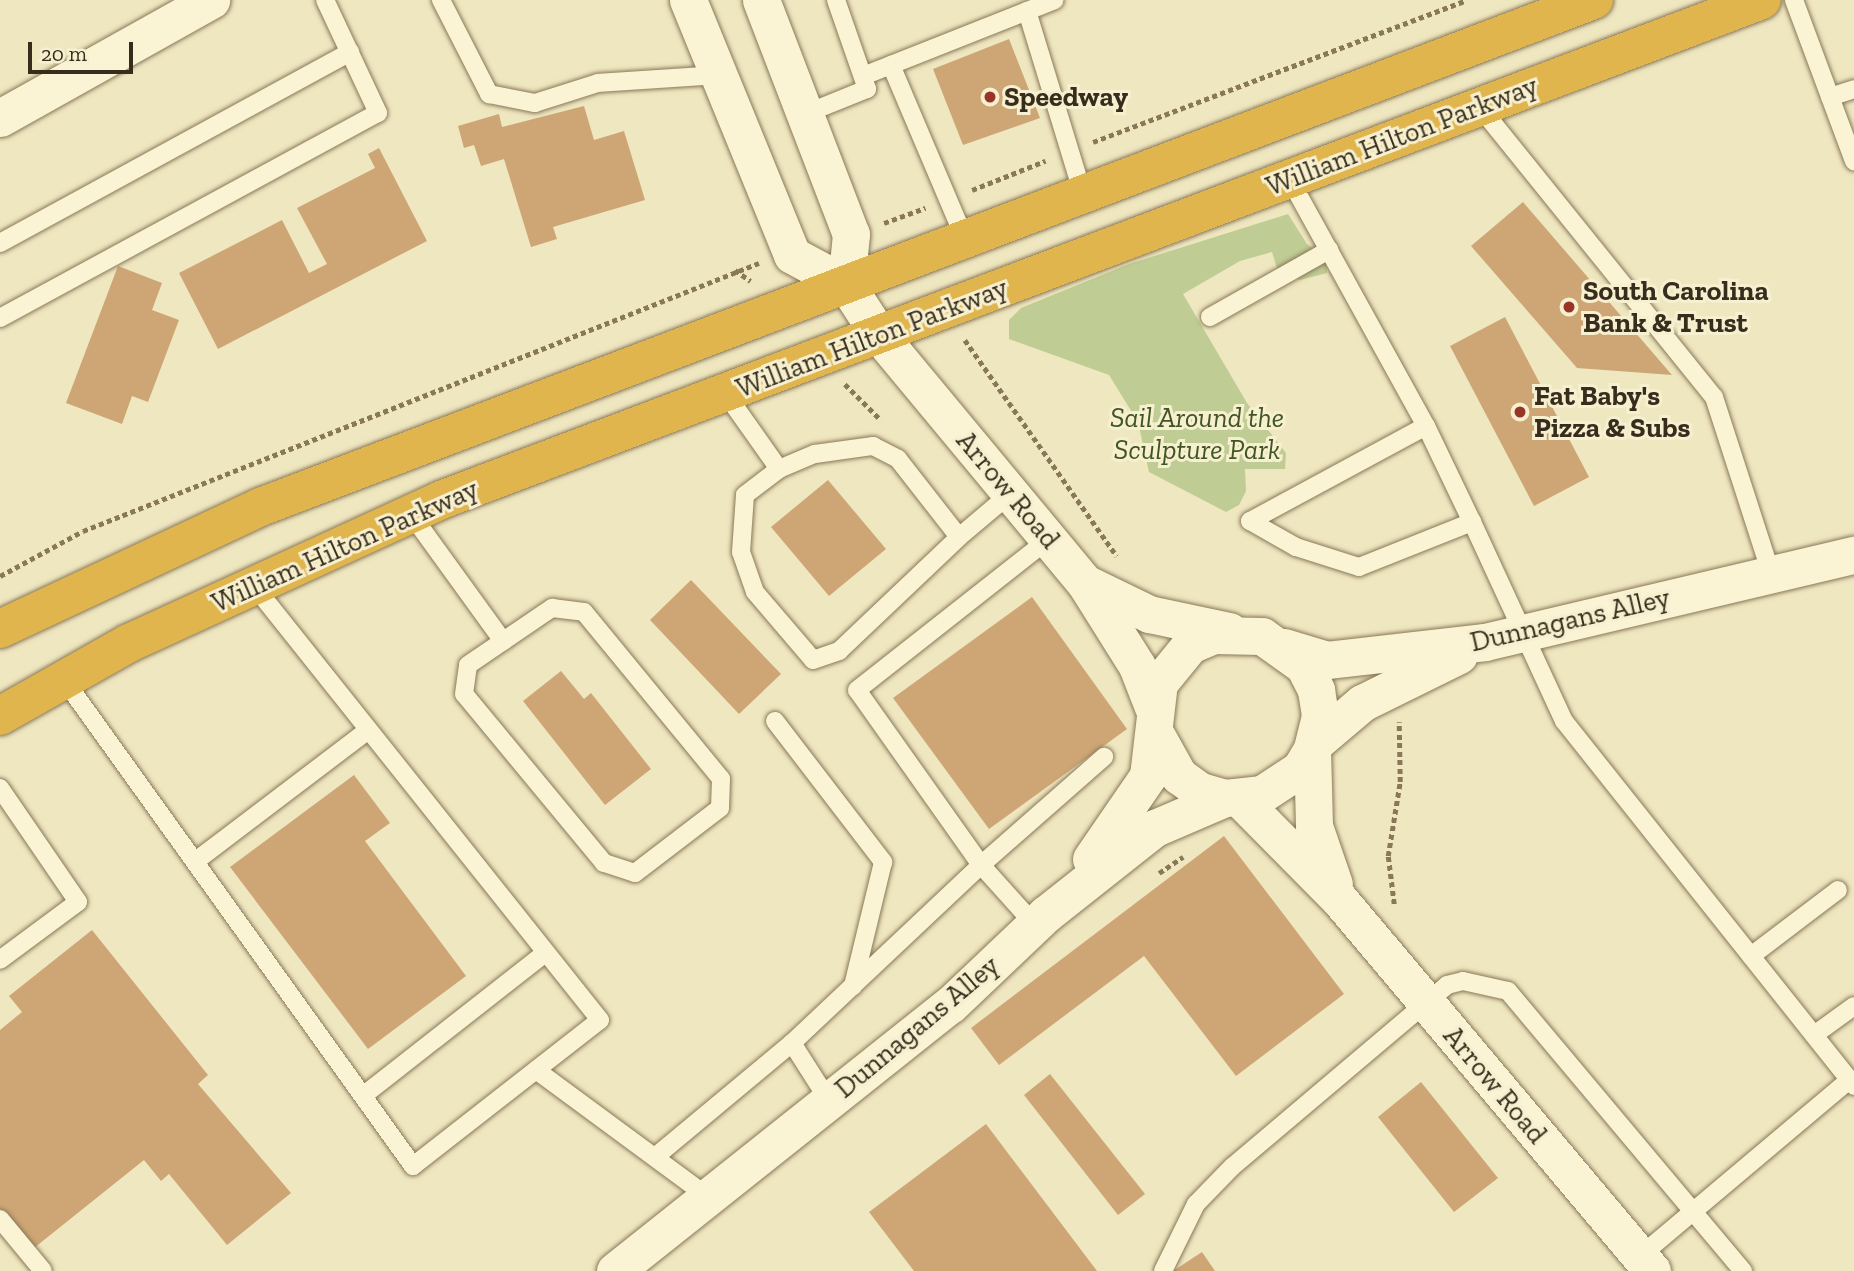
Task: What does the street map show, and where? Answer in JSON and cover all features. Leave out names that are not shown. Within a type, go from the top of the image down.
[{"type":"highway","name":"William Hilton Parkway","points":[[0,629],[263,506],[1594,0]]},
{"type":"highway","name":"William Hilton Parkway","points":[[0,716],[129,643],[411,514],[1762,0]]},
{"type":"street","points":[[0,118],[211,0]]},
{"type":"street","points":[[688,0],[792,255]]},
{"type":"street","points":[[761,0],[851,234],[845,284]]},
{"type":"street","name":"Arrow Road","points":[[792,255],[845,284],[879,335],[1085,583],[1137,666],[1153,719]]},
{"type":"street","name":"Dunnagans Alley","points":[[1284,648],[1327,660],[1485,642],[1854,555]]},
{"type":"street","points":[[1085,583],[1149,614],[1237,632],[1284,648],[1316,690],[1314,746]]},
{"type":"street","points":[[1040,919],[1122,822],[1148,776],[1153,719],[1171,662],[1213,635],[1237,632]]},
{"type":"street","points":[[1153,719],[1179,776],[1232,798],[1283,784],[1314,746],[1362,703],[1485,642]]},
{"type":"street","name":"Arrow Road","points":[[1314,746],[1314,826],[1339,899]]},
{"type":"street","name":"Arrow Road","points":[[1232,798],[1339,899],[1645,1264]]},
{"type":"street","name":"Dunnagans Alley","points":[[615,1271],[950,1005],[1040,919],[1155,828],[1232,798]]},
{"type":"lane","points":[[0,318],[378,113],[326,0]]},
{"type":"lane","points":[[441,0],[489,94],[535,103],[598,83],[718,75]]},
{"type":"lane","points":[[805,114],[867,89],[836,0]]},
{"type":"lane","points":[[1794,0],[1854,161]]},
{"type":"lane","points":[[863,76],[1052,1]]},
{"type":"lane","points":[[1027,11],[1083,194]]},
{"type":"lane","points":[[0,243],[350,52]]},
{"type":"lane","points":[[891,65],[965,239]]},
{"type":"lane","points":[[1830,97],[1854,89]]},
{"type":"lane","points":[[1479,106],[1714,397],[1771,574]]},
{"type":"lane","points":[[1289,178],[1426,426],[1564,721],[1852,1083],[1692,1211],[1645,1264]]},
{"type":"lane","points":[[1210,317],[1329,250]]},
{"type":"lane","points":[[726,394],[779,469]]},
{"type":"lane","points":[[1426,426],[1250,521],[1296,547],[1359,567],[1472,522]]},
{"type":"lane","points":[[959,537],[898,458],[873,446],[815,454],[779,469],[745,495],[741,552],[755,592],[813,660],[839,651],[959,537],[1010,493]]},
{"type":"lane","points":[[411,514],[503,641]]},
{"type":"lane","points":[[1040,919],[981,865],[857,690],[1049,539]]},
{"type":"lane","points":[[65,681],[197,860],[413,1166],[600,1020],[254,586]]},
{"type":"lane","points":[[552,608],[584,612],[721,779],[720,808],[635,873],[604,863],[464,694],[468,665],[503,641],[552,608]]},
{"type":"lane","points":[[775,721],[883,862],[853,986]]},
{"type":"lane","points":[[197,860],[368,730]]},
{"type":"lane","points":[[655,1157],[792,1043],[981,865],[1104,757]]},
{"type":"lane","points":[[0,788],[78,902],[0,960]]},
{"type":"lane","points":[[1751,956],[1838,890]]},
{"type":"lane","points":[[364,1095],[545,953]]},
{"type":"lane","points":[[1163,1271],[1196,1204],[1426,1002],[1463,981],[1508,991],[1743,1271]]},
{"type":"lane","points":[[1814,1035],[1854,1006]]},
{"type":"lane","points":[[792,1043],[829,1101]]},
{"type":"lane","points":[[536,1070],[708,1197]]},
{"type":"lane","points":[[0,1219],[43,1271]]},
{"type":"path","points":[[851,234],[948,200],[1069,151],[1466,0]]},
{"type":"path","points":[[0,576],[83,531],[735,269],[792,255]]},
{"type":"green space","name":"Sail Around the Sculpture Park","points":[[1288,214],[1307,244],[1325,257],[1327,273],[1300,280],[1277,268],[1272,252],[1240,261],[1183,294],[1247,403],[1286,453],[1285,469],[1245,469],[1246,491],[1239,505],[1226,512],[1149,472],[1138,422],[1109,375],[1009,339],[1009,320],[1021,308],[1129,264]]},
{"type":"building","points":[[1009,39],[1040,118],[963,145],[933,69]]},
{"type":"building","points":[[584,106],[594,140],[624,131],[645,200],[553,227],[557,239],[531,247],[504,159],[481,166],[474,145],[464,148],[458,126],[499,114],[502,127]]},
{"type":"building","points":[[379,148],[427,241],[218,349],[179,273],[282,220],[309,273],[327,264],[297,208],[375,168],[368,154]]},
{"type":"building","name":"South Carolina Bank & Trust","points":[[1523,202],[1672,375],[1577,368],[1471,246]]},
{"type":"building","points":[[118,266],[162,283],[152,310],[179,320],[148,402],[132,396],[122,424],[66,403]]},
{"type":"building","name":"Fat Baby's Pizza & Subs","points":[[1505,317],[1589,477],[1534,506],[1450,346]]},
{"type":"building","points":[[828,480],[886,549],[829,596],[771,527]]},
{"type":"building","points":[[691,580],[781,674],[739,714],[650,620]]},
{"type":"building","points":[[1032,597],[1127,729],[989,829],[893,698]]},
{"type":"building","points":[[561,671],[584,699],[591,693],[651,769],[605,805],[523,701]]},
{"type":"building","points":[[354,775],[390,823],[365,841],[466,976],[368,1049],[230,867]]},
{"type":"building","points":[[1224,836],[1344,994],[1236,1076],[1144,956],[999,1065],[971,1028]]},
{"type":"building","points":[[92,930],[208,1075],[198,1084],[291,1193],[227,1245],[169,1174],[161,1181],[144,1160],[29,1252],[0,1216],[0,1030],[22,1012],[9,996]]},
{"type":"building","points":[[1050,1074],[1145,1194],[1118,1215],[1024,1095]]},
{"type":"building","points":[[1421,1082],[1498,1178],[1454,1212],[1378,1117]]},
{"type":"building","points":[[986,1124],[1097,1271],[914,1271],[869,1212]]},
{"type":"building","points":[[1202,1252],[1215,1271],[1173,1271]]},
{"type":"place","name":"Speedway","points":[[990,97]]},
{"type":"place","name":"South Carolina Bank & Trust","points":[[1569,307]]},
{"type":"place","name":"Fat Baby's Pizza & Subs","points":[[1520,412]]}]
